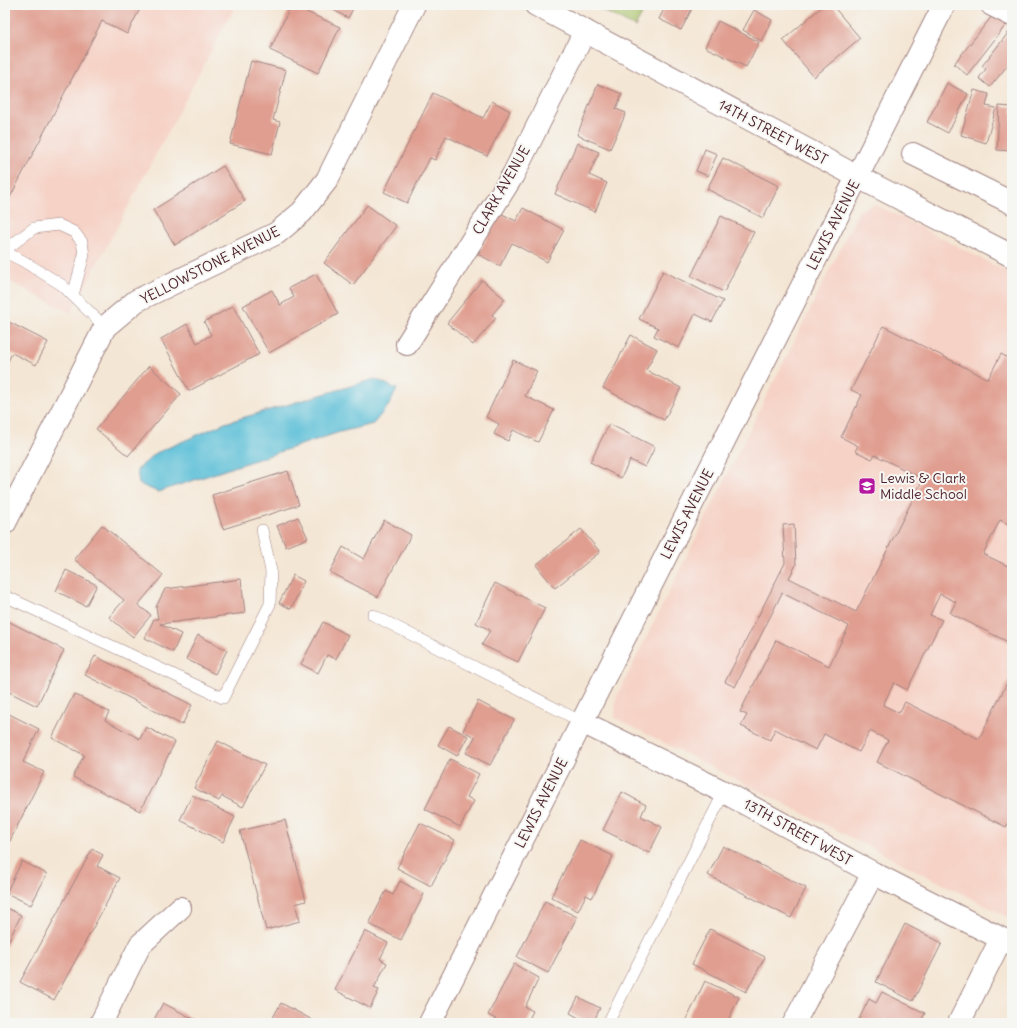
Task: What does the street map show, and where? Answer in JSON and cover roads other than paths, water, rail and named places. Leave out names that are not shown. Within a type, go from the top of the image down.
[{"type":"street","name":"YELLOWSTONE AVENUE","points":[[5,524],[105,327],[136,301],[277,233],[302,212],[327,180],[414,5]]},
{"type":"street","name":"14TH STREET WEST","points":[[536,5],[858,177],[1012,256]]},
{"type":"street","name":"LEWIS AVENUE","points":[[430,1023],[944,5]]},
{"type":"street","points":[[992,5],[1012,15]]},
{"type":"street","name":"CLARK AVENUE","points":[[407,344],[513,175],[585,31]]},
{"type":"street","points":[[913,154],[1012,203]]},
{"type":"street","name":"13TH STREET WEST","points":[[582,722],[724,792],[1007,942]]},
{"type":"street","points":[[794,1023],[873,872]]},
{"type":"street","points":[[101,1023],[140,945],[180,908]]},
{"type":"street","points":[[959,1023],[1007,942]]},
{"type":"lane","points":[[73,295],[84,255],[82,242],[74,232],[59,225],[34,228],[5,251],[62,284],[73,295],[105,327]]},
{"type":"lane","points":[[5,596],[223,698],[270,604],[271,571],[262,530]]},
{"type":"lane","points":[[373,615],[582,722]]},
{"type":"lane","points":[[608,1023],[724,792]]},
{"type":"water","points":[[375,379],[397,389],[389,405],[373,424],[340,432],[158,492],[139,484],[137,470],[156,453],[225,423]]},
{"type":"place","name":"Lewis & Clark Middle School","points":[[867,486]]}]
